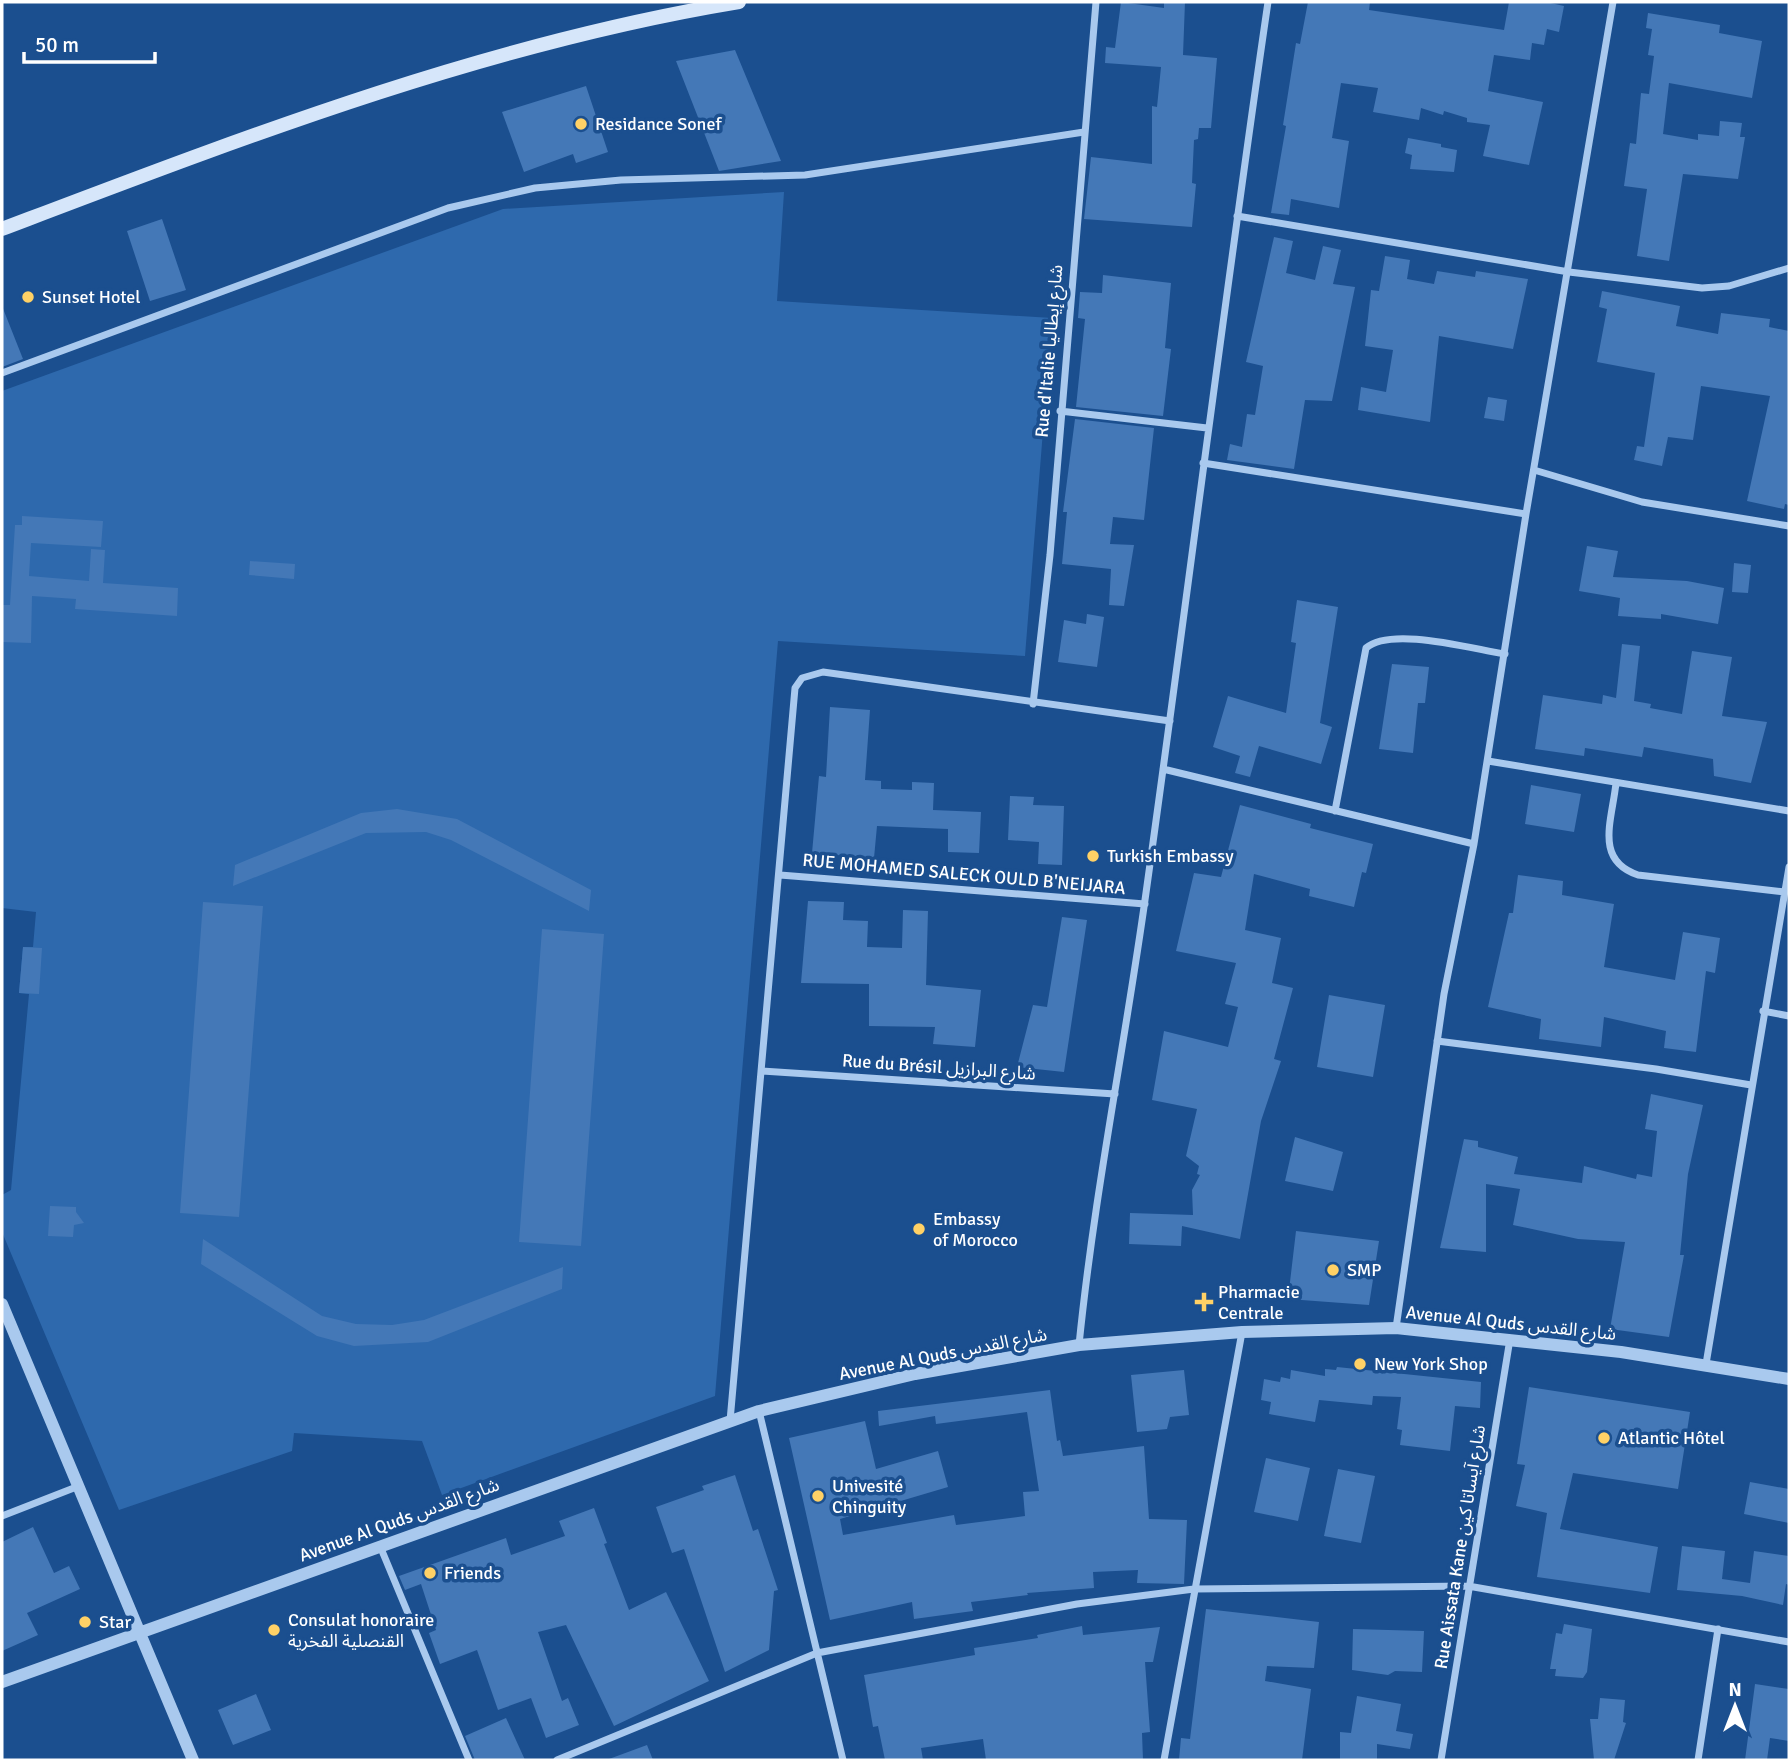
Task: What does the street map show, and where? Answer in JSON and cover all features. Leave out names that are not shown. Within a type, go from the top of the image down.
[{"type":"main road","points":[[2,229],[248,137],[472,63],[676,12],[739,2]]},
{"type":"street","name":"Rue d'Italie شارع إيطاليا","points":[[1033,704],[1050,555],[1096,2]]},
{"type":"street","points":[[1079,1345],[1097,1199],[1145,904],[1207,428],[1268,2]]},
{"type":"street","points":[[1396,1328],[1437,1041],[1474,844],[1526,514],[1613,2]]},
{"type":"street","points":[[2,373],[448,208],[534,188],[621,180],[805,175],[1084,132]]},
{"type":"street","points":[[1237,216],[1569,272],[1702,288],[1729,286],[1789,268]]},
{"type":"street","points":[[1060,411],[1207,428]]},
{"type":"street","points":[[1203,463],[1526,514]]},
{"type":"street","points":[[1534,470],[1642,502],[1789,526]]},
{"type":"street","points":[[1335,811],[1366,648],[1381,639],[1399,638],[1505,654]]},
{"type":"street","points":[[730,1422],[780,875],[793,700],[802,678],[823,671],[1033,704],[1170,722]]},
{"type":"street","points":[[1488,761],[1789,811]]},
{"type":"street","points":[[1163,769],[1474,844]]},
{"type":"street","points":[[1616,783],[1609,851],[1614,862],[1624,870],[1639,875],[1785,892]]},
{"type":"street","points":[[1706,1364],[1789,867]]},
{"type":"street","name":"RUE MOHAMED SALECK OULD B'NEIJARA","points":[[780,875],[1145,904]]},
{"type":"street","points":[[1763,1011],[1789,1016]]},
{"type":"street","points":[[1437,1041],[1656,1069],[1751,1085]]},
{"type":"street","name":"Rue du Brésil شارع البرازيل","points":[[761,1071],[1115,1094]]},
{"type":"street","points":[[2,1307],[80,1486],[193,1760]]},
{"type":"street","name":"Avenue Al Quds شارع القدس","points":[[2,1682],[759,1411],[915,1374],[1079,1345],[1242,1332],[1396,1328],[1510,1339],[1706,1364],[1789,1379]]},
{"type":"street","points":[[1164,1760],[1242,1332]]},
{"type":"street","name":"Rue Aissata Kane شارع آيساتا كين","points":[[1441,1760],[1510,1339]]},
{"type":"street","points":[[759,1411],[843,1760]]},
{"type":"street","points":[[2,1516],[80,1486]]},
{"type":"street","points":[[379,1545],[469,1760]]},
{"type":"street","points":[[557,1760],[817,1653],[1077,1604],[1194,1589],[1468,1586],[1789,1642]]},
{"type":"street","points":[[1698,1760],[1718,1629]]},
{"type":"shaded area","points":[[784,192],[777,301],[1052,318],[1025,656],[778,641],[715,1396],[442,1495],[422,1441],[294,1433],[292,1451],[119,1510],[2,1232],[2,1195],[11,1190],[29,994],[19,993],[23,947],[33,947],[36,912],[2,908],[2,391],[503,209]]},
{"type":"building","points":[[1121,2],[1164,8],[1164,2],[1185,2],[1183,55],[1217,58],[1211,128],[1199,128],[1198,139],[1194,140],[1192,183],[1196,184],[1192,227],[1084,219],[1091,157],[1152,164],[1152,106],[1157,107],[1161,67],[1105,63],[1106,47],[1115,48]]},
{"type":"building","points":[[1308,2],[1370,2],[1369,10],[1504,30],[1509,2],[1546,2],[1564,6],[1559,32],[1547,29],[1544,45],[1532,43],[1530,60],[1494,55],[1488,91],[1543,102],[1529,165],[1483,156],[1490,125],[1467,122],[1467,118],[1444,111],[1443,115],[1421,108],[1419,120],[1373,112],[1378,88],[1341,83],[1332,138],[1349,141],[1339,208],[1291,199],[1289,215],[1271,213],[1286,126],[1283,125],[1296,43],[1300,44]]},
{"type":"building","points":[[1648,13],[1720,25],[1719,33],[1762,41],[1752,98],[1669,83],[1663,134],[1698,140],[1698,134],[1719,136],[1720,121],[1742,123],[1740,137],[1745,137],[1738,179],[1683,174],[1669,261],[1637,256],[1647,189],[1624,186],[1630,143],[1636,144],[1641,93],[1649,94],[1654,56],[1648,55],[1652,29],[1646,28]]},
{"type":"building","points":[[735,50],[781,161],[719,171],[676,61]]},
{"type":"building","points":[[586,86],[608,152],[576,163],[573,154],[524,172],[502,112]]},
{"type":"building","points":[[1408,138],[1457,150],[1454,172],[1410,169],[1412,155],[1405,153]]},
{"type":"building","points":[[162,219],[186,290],[150,301],[127,231]]},
{"type":"building","points":[[1274,237],[1293,241],[1286,273],[1315,280],[1323,246],[1341,250],[1333,284],[1355,287],[1332,401],[1305,400],[1294,469],[1227,460],[1230,444],[1242,447],[1247,414],[1255,415],[1263,366],[1246,362]]},
{"type":"building","points":[[1385,256],[1410,260],[1407,279],[1434,284],[1437,271],[1475,277],[1476,271],[1528,279],[1513,349],[1439,336],[1430,422],[1358,410],[1361,387],[1386,392],[1393,350],[1365,346],[1371,290],[1379,291]]},
{"type":"building","points":[[1103,275],[1171,283],[1165,348],[1171,349],[1163,416],[1076,407],[1085,319],[1078,318],[1080,292],[1102,293]]},
{"type":"building","points":[[1602,291],[1680,306],[1676,326],[1718,334],[1721,313],[1770,319],[1769,327],[1789,331],[1789,505],[1785,504],[1784,509],[1747,501],[1770,396],[1701,386],[1693,440],[1668,437],[1662,466],[1634,460],[1637,446],[1644,447],[1655,373],[1597,362],[1607,309],[1599,307]]},
{"type":"building","points":[[2,306],[23,359],[2,367]]},
{"type":"building","points":[[1488,397],[1507,400],[1504,421],[1484,418]]},
{"type":"building","points":[[1075,419],[1154,428],[1144,520],[1113,517],[1110,544],[1134,545],[1124,606],[1109,605],[1111,569],[1062,564],[1067,512],[1063,512]]},
{"type":"building","points":[[22,516],[103,521],[101,547],[31,543],[29,576],[89,581],[91,549],[105,550],[103,583],[178,588],[177,616],[75,609],[76,599],[32,596],[31,643],[2,642],[2,605],[10,605],[15,525],[22,525]]},
{"type":"building","points":[[1587,546],[1618,551],[1613,577],[1687,581],[1724,588],[1718,624],[1661,614],[1661,619],[1618,616],[1620,598],[1579,591]]},
{"type":"building","points":[[250,561],[295,564],[294,579],[249,575]]},
{"type":"building","points":[[1734,563],[1751,565],[1748,593],[1732,592]]},
{"type":"building","points":[[1297,600],[1338,607],[1320,723],[1332,727],[1321,764],[1259,746],[1250,777],[1235,773],[1240,756],[1213,747],[1228,696],[1286,713],[1296,643],[1291,642]]},
{"type":"building","points":[[1087,614],[1104,617],[1097,667],[1058,662],[1064,620],[1086,624]]},
{"type":"building","points":[[1622,644],[1640,646],[1634,701],[1651,704],[1650,708],[1682,714],[1692,651],[1732,657],[1722,716],[1767,722],[1751,783],[1714,776],[1713,759],[1644,747],[1642,757],[1585,748],[1584,756],[1535,749],[1543,695],[1602,704],[1603,695],[1616,698]]},
{"type":"building","points":[[1392,664],[1429,667],[1425,703],[1418,703],[1413,753],[1379,749]]},
{"type":"building","points":[[830,707],[870,710],[865,780],[881,781],[881,789],[912,790],[912,782],[934,783],[933,810],[981,812],[979,853],[948,852],[948,829],[877,826],[874,858],[812,853],[819,776],[826,777]]},
{"type":"building","points":[[1531,785],[1581,794],[1574,832],[1525,824]]},
{"type":"building","points":[[1010,796],[1034,797],[1033,805],[1064,806],[1062,865],[1038,864],[1039,842],[1008,840]]},
{"type":"building","points":[[1240,805],[1311,824],[1310,828],[1373,844],[1366,873],[1362,872],[1354,907],[1309,896],[1310,889],[1254,874],[1245,930],[1281,938],[1272,983],[1293,988],[1274,1059],[1281,1061],[1261,1121],[1240,1239],[1182,1226],[1181,1246],[1129,1244],[1130,1213],[1193,1215],[1192,1190],[1200,1175],[1197,1174],[1199,1166],[1186,1156],[1197,1109],[1152,1100],[1164,1031],[1228,1047],[1238,1007],[1225,1004],[1236,963],[1176,951],[1194,873],[1221,877]]},
{"type":"building","points":[[397,809],[457,819],[591,890],[589,911],[451,840],[426,832],[366,833],[233,886],[235,865],[361,813]]},
{"type":"building","points":[[1518,875],[1563,881],[1562,895],[1614,904],[1604,967],[1675,980],[1683,932],[1720,938],[1715,973],[1706,971],[1696,1052],[1664,1048],[1666,1031],[1604,1017],[1601,1047],[1539,1039],[1541,1019],[1488,1007],[1509,913],[1513,913]]},
{"type":"building","points":[[808,901],[844,902],[843,920],[868,921],[867,947],[902,948],[903,910],[928,911],[926,985],[981,990],[975,1047],[933,1044],[935,1027],[869,1026],[869,984],[801,983]]},
{"type":"building","points":[[203,902],[263,906],[239,1217],[180,1213]]},
{"type":"building","points":[[1062,917],[1087,920],[1064,1072],[1017,1067],[1033,1005],[1047,1007]]},
{"type":"building","points":[[542,929],[604,934],[581,1246],[519,1242]]},
{"type":"building","points":[[23,947],[42,948],[39,994],[19,993]]},
{"type":"building","points":[[1329,995],[1385,1005],[1373,1077],[1317,1067]]},
{"type":"building","points":[[1651,1094],[1703,1105],[1688,1174],[1680,1255],[1684,1255],[1669,1337],[1610,1329],[1625,1242],[1578,1239],[1513,1225],[1520,1189],[1486,1184],[1486,1252],[1440,1248],[1464,1139],[1478,1141],[1478,1147],[1518,1157],[1514,1174],[1582,1183],[1584,1166],[1636,1179],[1637,1174],[1652,1177],[1657,1131],[1645,1129]]},
{"type":"building","points":[[1295,1137],[1343,1152],[1333,1191],[1285,1181]]},
{"type":"building","points":[[50,1206],[76,1207],[76,1212],[84,1223],[74,1225],[73,1237],[48,1236]]},
{"type":"building","name":"SMP","points":[[1296,1231],[1379,1241],[1369,1305],[1288,1299]]},
{"type":"building","points":[[203,1239],[322,1316],[356,1324],[392,1325],[424,1320],[563,1267],[562,1289],[428,1342],[354,1346],[317,1336],[201,1264]]},
{"type":"building","points":[[1337,1367],[1481,1382],[1480,1408],[1455,1406],[1450,1451],[1400,1445],[1402,1430],[1397,1429],[1401,1397],[1373,1396],[1372,1405],[1319,1400],[1315,1422],[1269,1414],[1271,1402],[1261,1400],[1264,1379],[1280,1382],[1281,1377],[1290,1379],[1291,1370],[1325,1376],[1325,1369],[1336,1370]]},
{"type":"building","points":[[1184,1370],[1189,1415],[1170,1417],[1167,1429],[1137,1432],[1131,1375]]},
{"type":"building","name":"Atlantic Hôtel","points":[[1529,1387],[1690,1412],[1678,1489],[1573,1473],[1560,1529],[1658,1547],[1650,1593],[1537,1577],[1547,1513],[1516,1506],[1525,1465],[1517,1464]]},
{"type":"building","points":[[1050,1390],[1057,1441],[1060,1440],[1063,1456],[1144,1446],[1149,1519],[1187,1520],[1184,1584],[1137,1583],[1138,1570],[1093,1572],[1094,1588],[1027,1593],[1028,1595],[971,1602],[973,1611],[914,1619],[912,1602],[830,1620],[789,1438],[865,1421],[876,1469],[938,1451],[948,1487],[840,1519],[843,1535],[954,1515],[956,1525],[1025,1516],[1023,1492],[1039,1491],[1027,1412],[936,1424],[935,1416],[879,1426],[878,1411]]},
{"type":"building","points":[[1266,1458],[1310,1468],[1298,1521],[1254,1512]]},
{"type":"building","points":[[1338,1469],[1375,1476],[1361,1543],[1324,1536]]},
{"type":"building","points":[[735,1475],[753,1531],[758,1529],[778,1590],[774,1591],[769,1650],[725,1672],[684,1549],[672,1553],[656,1507],[704,1490],[702,1486]]},
{"type":"building","points":[[1750,1482],[1789,1489],[1789,1523],[1744,1514]]},
{"type":"building","points":[[594,1508],[607,1543],[604,1544],[629,1610],[666,1592],[709,1681],[614,1726],[566,1625],[538,1632],[562,1701],[568,1698],[579,1725],[546,1738],[531,1698],[498,1710],[477,1650],[440,1664],[429,1633],[436,1630],[421,1584],[405,1590],[399,1576],[506,1538],[511,1555],[565,1536],[559,1521]]},
{"type":"building","points":[[33,1527],[54,1573],[69,1566],[80,1589],[27,1613],[38,1635],[2,1651],[2,1542]]},
{"type":"building","points":[[1682,1546],[1725,1551],[1722,1579],[1750,1583],[1754,1551],[1789,1556],[1789,1585],[1786,1584],[1783,1605],[1742,1596],[1677,1590]]},
{"type":"building","points":[[1206,1609],[1319,1622],[1314,1668],[1267,1666],[1265,1681],[1311,1689],[1302,1760],[1179,1760],[1181,1738],[1190,1739]]},
{"type":"building","points":[[1564,1624],[1592,1629],[1587,1672],[1583,1678],[1555,1676],[1556,1669],[1550,1669],[1556,1633],[1562,1634]]},
{"type":"building","points":[[1082,1626],[1083,1635],[1160,1627],[1153,1662],[1145,1662],[1150,1732],[1142,1733],[1143,1760],[986,1760],[983,1739],[921,1748],[923,1760],[885,1760],[878,1726],[873,1727],[864,1675],[975,1655],[974,1648],[1038,1638],[1037,1635]]},
{"type":"building","points":[[1353,1629],[1424,1631],[1422,1672],[1395,1671],[1388,1675],[1352,1670]]},
{"type":"building","points":[[1755,1684],[1789,1689],[1789,1741],[1770,1738],[1767,1760],[1745,1760]]},
{"type":"building","points":[[256,1694],[271,1730],[233,1745],[218,1710]]},
{"type":"building","points":[[1357,1696],[1401,1704],[1396,1731],[1413,1734],[1410,1749],[1377,1744],[1377,1760],[1340,1760],[1340,1732],[1351,1733]]},
{"type":"building","points":[[1600,1698],[1625,1700],[1623,1722],[1626,1723],[1614,1760],[1594,1760],[1590,1719],[1598,1719]]},
{"type":"building","points":[[506,1718],[525,1760],[475,1760],[465,1736]]},
{"type":"building","points":[[647,1745],[653,1760],[609,1759]]},
{"type":"place","name":"Residance Sonef","points":[[581,124]]},
{"type":"place","name":"Sunset Hotel","points":[[28,297]]},
{"type":"place","name":"Turkish Embassy","points":[[1093,856]]},
{"type":"place","name":"Embassy of Morocco","points":[[919,1229]]},
{"type":"place","name":"SMP","points":[[1333,1270]]},
{"type":"place","name":"Pharmacie Centrale","points":[[1204,1302]]},
{"type":"place","name":"New York Shop","points":[[1360,1364]]},
{"type":"place","name":"Atlantic Hôtel","points":[[1604,1438]]},
{"type":"place","name":"Univesité Chinguity","points":[[818,1496]]},
{"type":"place","name":"Friends","points":[[430,1573]]},
{"type":"place","name":"Star","points":[[85,1622]]},
{"type":"place","name":"Consulat honoraire القنصلية الفخرية","points":[[274,1630]]}]
